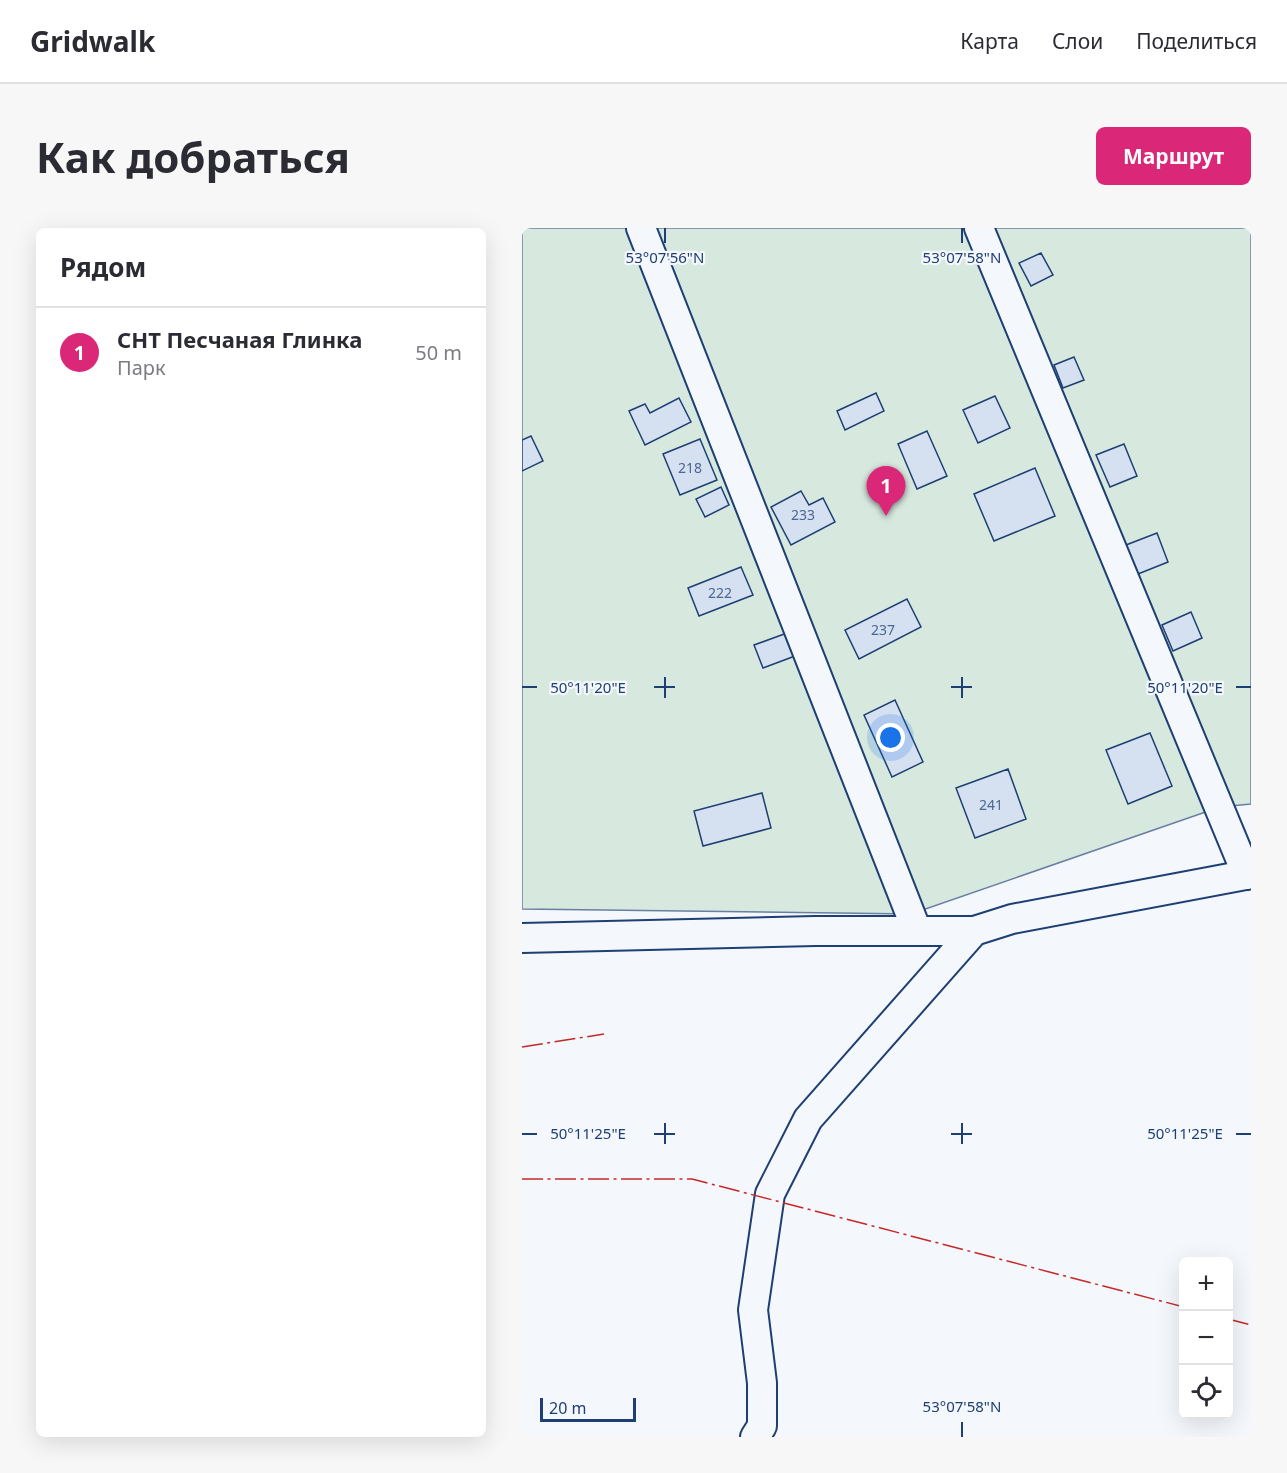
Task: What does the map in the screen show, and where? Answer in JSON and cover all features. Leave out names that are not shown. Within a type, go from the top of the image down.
[{"type":"street","points":[[641,228],[917,931]]},
{"type":"street","points":[[522,938],[815,931],[975,931],[1012,919],[1249,874],[979,228]]},
{"type":"street","points":[[755,1437],[762,1426],[762,1383],[753,1310],[770,1194],[808,1119],[975,931]]},
{"type":"shaded area","points":[[522,228],[1251,228],[1251,804],[1220,807],[911,914],[522,909]]},
{"type":"building","points":[[1041,253],[1053,275],[1031,286],[1019,263]]},
{"type":"building","points":[[1074,357],[1084,380],[1063,388],[1054,365]]},
{"type":"building","points":[[876,393],[884,411],[845,430],[837,411]]},
{"type":"building","points":[[995,396],[1010,428],[978,443],[963,410]]},
{"type":"building","points":[[679,398],[691,422],[645,445],[629,411],[645,404],[650,413]]},
{"type":"building","points":[[927,431],[947,476],[917,489],[898,444]]},
{"type":"building","points":[[531,436],[543,461],[522,471],[522,440]]},
{"type":"building","points":[[700,439],[717,480],[680,495],[663,454]]},
{"type":"building","points":[[1124,444],[1137,476],[1110,487],[1096,455]]},
{"type":"building","points":[[1035,468],[1055,516],[994,541],[974,494]]},
{"type":"building","points":[[721,487],[729,505],[705,517],[696,499]]},
{"type":"building","points":[[801,491],[809,505],[823,498],[835,522],[791,545],[771,507]]},
{"type":"building","points":[[1157,533],[1168,562],[1138,574],[1126,545]]},
{"type":"building","points":[[741,567],[753,595],[699,616],[688,588]]},
{"type":"building","points":[[907,599],[921,627],[859,659],[845,630]]},
{"type":"building","points":[[1191,612],[1202,638],[1173,651],[1162,625]]},
{"type":"building","points":[[787,633],[795,656],[763,668],[754,645]]},
{"type":"building","points":[[895,700],[923,762],[892,777],[864,715]]},
{"type":"building","points":[[1150,733],[1172,786],[1128,804],[1106,750]]},
{"type":"building","points":[[1008,769],[1026,819],[975,838],[956,788]]},
{"type":"building","points":[[762,793],[771,828],[703,846],[694,811]]},
{"type":"power","points":[[522,1047],[604,1034]]},
{"type":"power","points":[[522,1179],[692,1179],[1179,1306]]},
{"type":"power","points":[[1233,1320],[1251,1325]]},
{"type":"place","name":"СНТ Песчаная Глинка","points":[[886,516]]}]
